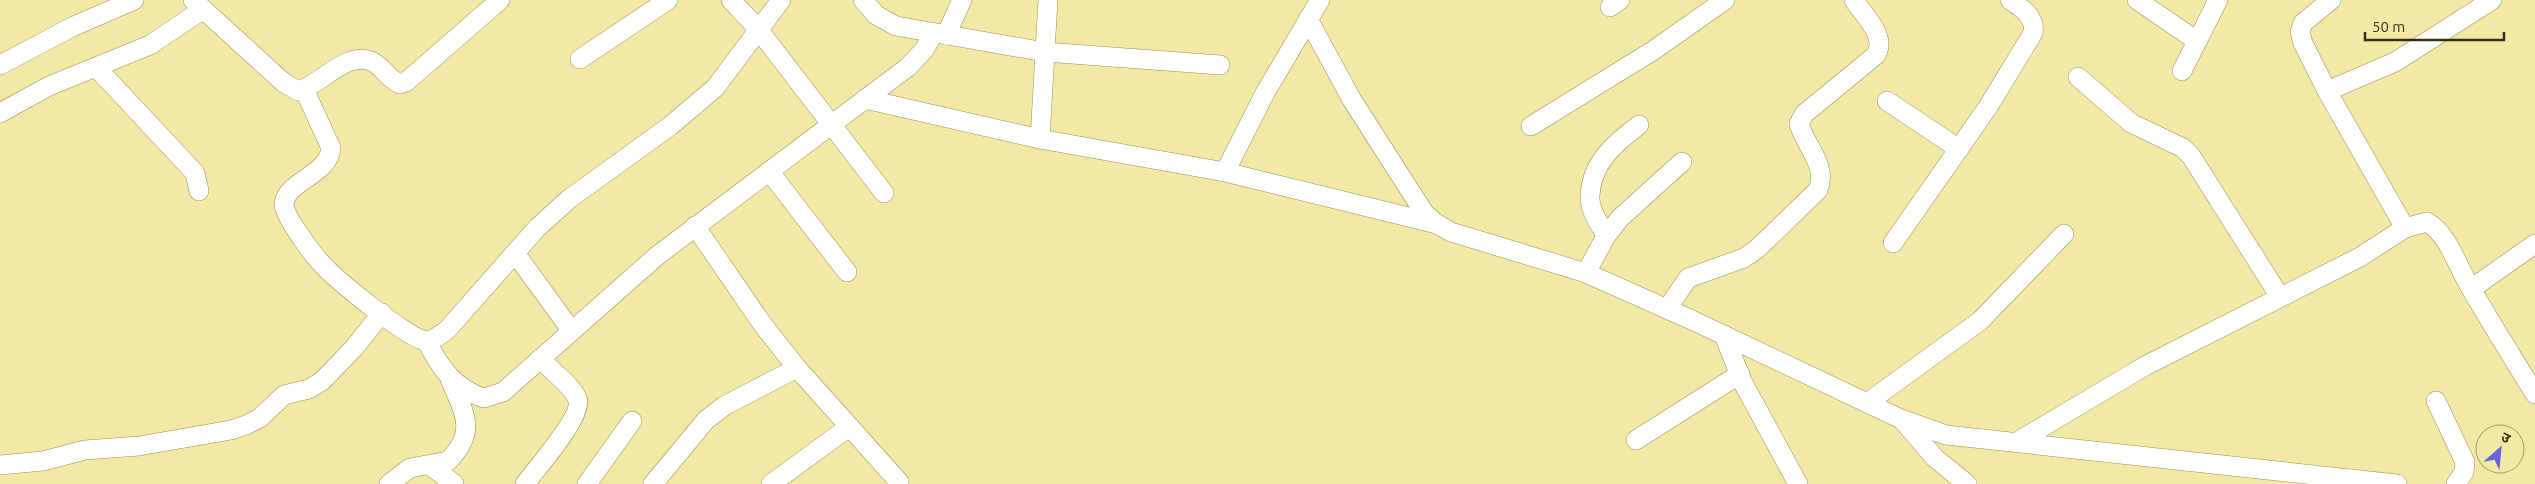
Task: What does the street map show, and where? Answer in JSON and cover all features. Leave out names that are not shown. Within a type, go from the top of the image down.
[{"type":"street","points":[[0,65],[72,27],[134,0]]},
{"type":"street","points":[[0,113],[49,86],[150,45],[197,5],[283,82],[292,89],[304,89],[351,61],[362,59],[374,62],[392,81],[400,84],[406,82],[500,0]]},
{"type":"street","points":[[580,59],[668,0]]},
{"type":"street","points":[[732,0],[758,29],[884,193]]},
{"type":"street","points":[[427,341],[436,338],[446,330],[537,228],[569,199],[670,126],[708,94],[781,0]]},
{"type":"street","points":[[864,0],[876,14],[896,26],[1045,52],[1220,65]]},
{"type":"street","points":[[304,89],[331,148],[330,157],[326,164],[289,195],[284,204],[286,214],[318,261],[342,284],[407,332],[427,341],[434,357],[449,376],[472,394],[484,398],[494,397],[503,392],[616,290],[695,226],[916,60],[940,34],[962,0]]},
{"type":"street","points":[[1040,139],[1048,0]]},
{"type":"street","points":[[1225,172],[1265,93],[1320,0]]},
{"type":"street","points":[[1531,126],[1654,50],[1725,0]]},
{"type":"street","points":[[1667,309],[1688,278],[1744,258],[1818,190],[1822,180],[1821,169],[1799,124],[1804,114],[1876,56],[1881,47],[1880,38],[1854,0]]},
{"type":"street","points":[[2136,0],[2197,41]]},
{"type":"street","points":[[2182,71],[2218,0]]},
{"type":"street","points":[[2331,0],[2303,23],[2300,32],[2303,43],[2327,91],[2405,228]]},
{"type":"street","points":[[2327,91],[2395,62],[2492,0]]},
{"type":"street","points":[[1893,242],[1988,107],[2033,33],[2032,18],[2017,2]]},
{"type":"street","points":[[1308,19],[1357,108],[1425,214],[1437,224]]},
{"type":"street","points":[[96,67],[195,173],[200,191]]},
{"type":"street","points":[[2078,77],[2131,123],[2170,140],[2183,148],[2191,156],[2280,297]]},
{"type":"street","points":[[865,99],[1040,139],[1225,172],[1437,224],[1472,239],[1586,273],[1724,335],[1901,419],[1946,435],[2325,480],[2397,484]]},
{"type":"street","points":[[1887,101],[1959,149]]},
{"type":"street","points":[[1606,236],[1591,203],[1590,197],[1593,180],[1604,156],[1614,144],[1639,125]]},
{"type":"street","points":[[1586,273],[1606,236],[1620,218],[1682,162]]},
{"type":"street","points":[[769,171],[847,272]]},
{"type":"street","points":[[2017,442],[2145,366],[2360,257],[2405,228],[2427,222],[2436,227],[2471,289],[2535,394]]},
{"type":"street","points":[[695,226],[763,325],[797,368],[899,482]]},
{"type":"street","points":[[1866,403],[1980,321],[2064,234]]},
{"type":"street","points":[[2471,289],[2535,244]]},
{"type":"street","points":[[514,253],[571,330]]},
{"type":"street","points":[[0,465],[43,460],[85,450],[139,446],[231,430],[246,425],[260,418],[284,395],[310,389],[322,381],[354,348],[382,313]]},
{"type":"street","points":[[1724,335],[1740,374],[1798,484]]},
{"type":"street","points":[[525,484],[570,425],[578,412],[579,405],[578,398],[540,359]]},
{"type":"street","points":[[653,484],[706,420],[724,406],[797,368]]},
{"type":"street","points":[[1636,440],[1740,374]]},
{"type":"street","points":[[389,484],[410,468],[430,466],[448,461],[464,439],[468,430],[464,413],[449,376]]},
{"type":"street","points":[[2436,401],[2465,462],[2464,472],[2456,484]]},
{"type":"street","points":[[1901,419],[1935,458],[1968,484]]},
{"type":"street","points":[[588,484],[632,421]]},
{"type":"street","points":[[771,484],[850,427]]},
{"type":"street","points":[[430,466],[454,484]]}]
